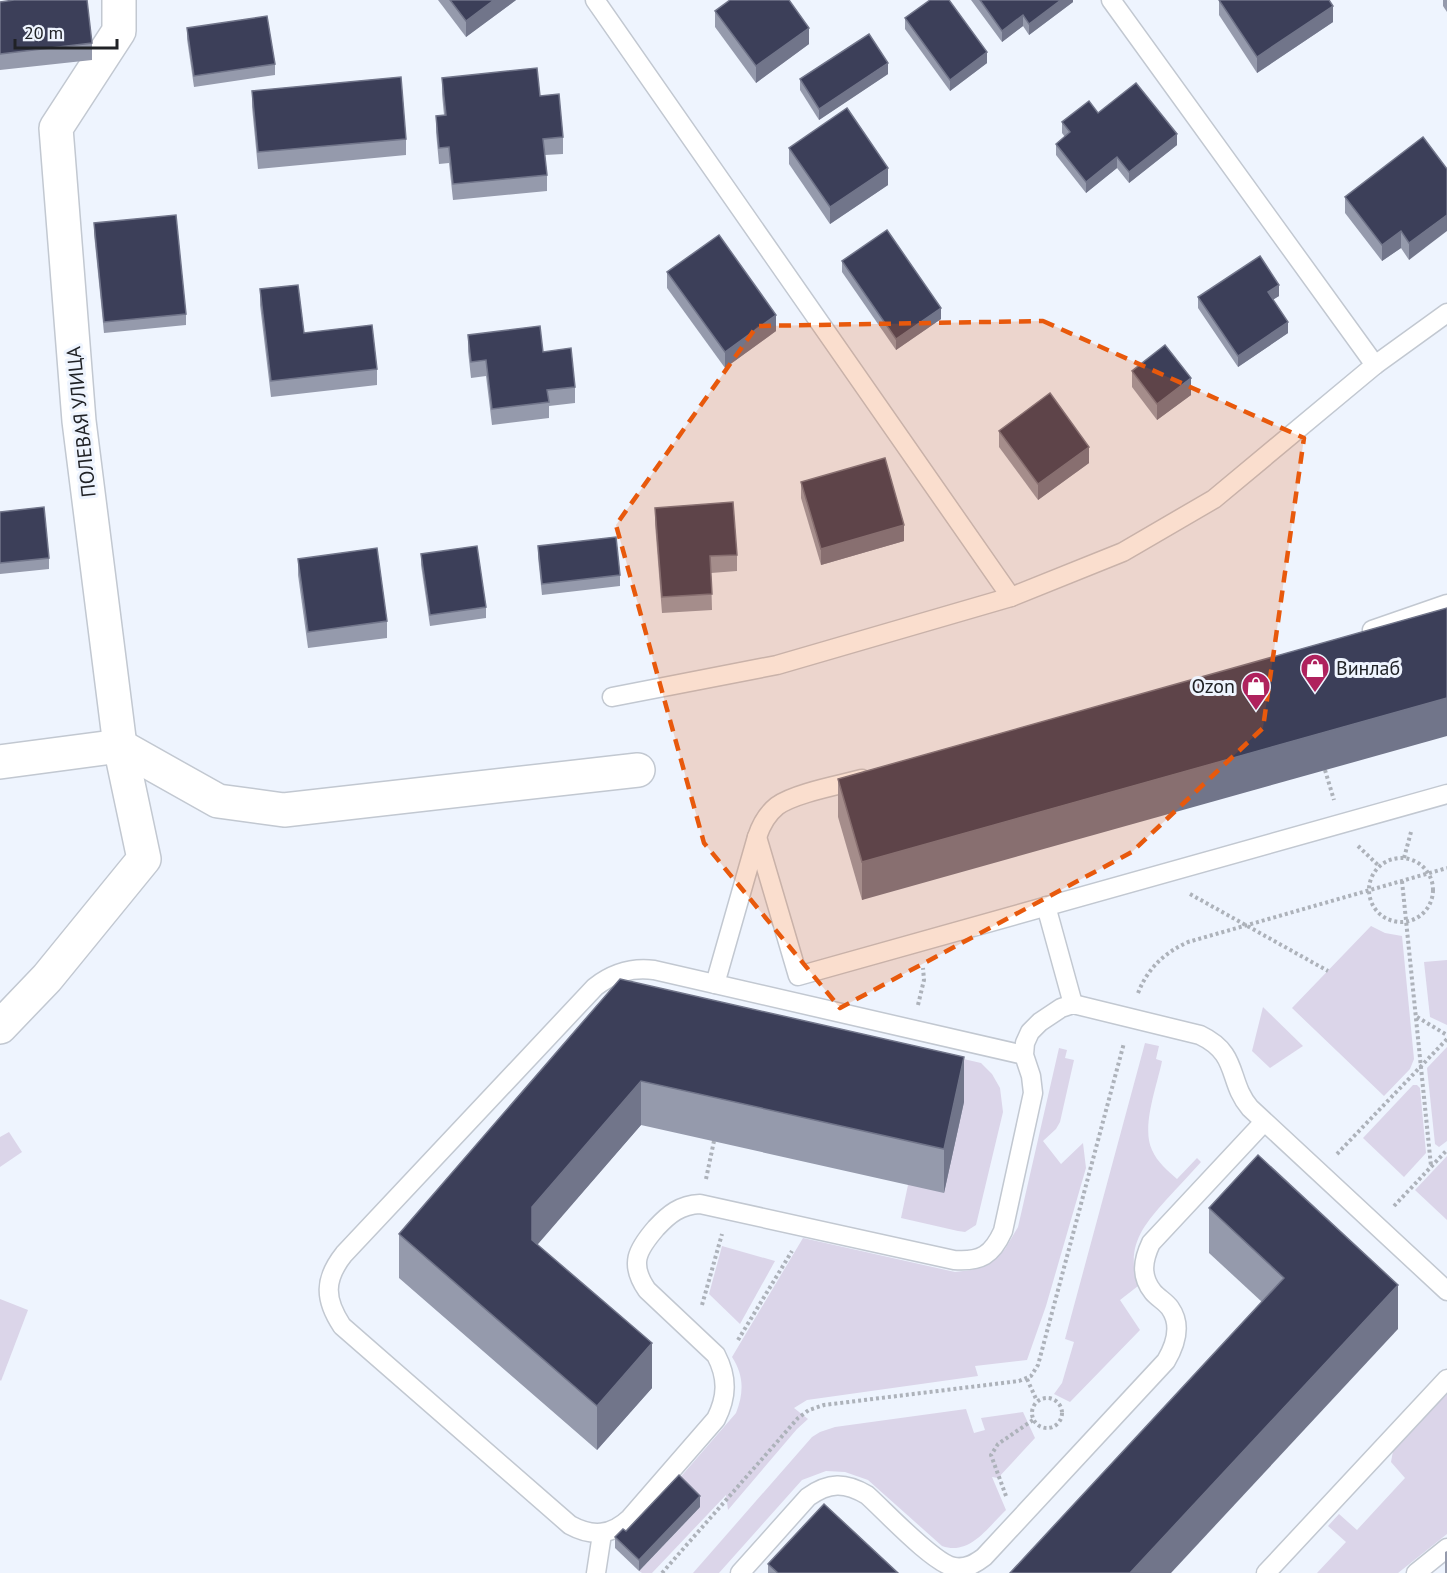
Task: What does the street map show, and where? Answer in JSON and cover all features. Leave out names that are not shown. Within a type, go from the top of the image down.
[{"type":"street","name":"ПОЛЕВАЯ УЛИЦА","points":[[0,1027],[47,978],[144,860],[120,746],[79,421],[56,128],[119,31],[119,0]]},
{"type":"street","points":[[0,762],[120,746],[218,801],[285,810],[639,770]]},
{"type":"lane","points":[[595,0],[1011,597]]},
{"type":"lane","points":[[1112,0],[1376,365]]},
{"type":"lane","points":[[612,697],[777,664],[1011,597],[1123,552],[1214,499],[1376,365],[1447,313]]},
{"type":"lane","points":[[1359,635],[1447,604]]},
{"type":"lane","points":[[715,984],[757,837],[770,812],[788,800],[880,774]]},
{"type":"lane","points":[[798,976],[1447,794]]},
{"type":"lane","points":[[757,837],[806,1005]]},
{"type":"lane","points":[[1046,906],[1073,1004]]},
{"type":"lane","points":[[1024,1055],[641,968],[618,973],[595,987],[344,1254],[330,1276],[329,1302],[333,1313],[342,1326],[570,1525],[581,1531],[602,1534],[613,1531],[630,1518],[716,1419],[723,1405],[726,1390],[722,1366],[716,1355],[646,1290],[637,1273],[638,1253],[641,1245],[676,1209],[700,1204],[954,1260],[968,1262],[989,1253],[1003,1231],[1032,1093],[1031,1076],[1024,1055],[1025,1043],[1030,1032],[1040,1022],[1061,1008],[1073,1004],[1200,1035],[1217,1044],[1228,1059],[1244,1101],[1447,1291]]},
{"type":"lane","points":[[740,1573],[808,1497],[831,1486],[854,1487],[867,1495],[935,1558],[951,1567],[975,1564],[984,1557],[1166,1361],[1174,1346],[1177,1334],[1176,1322],[1170,1308],[1153,1292],[1147,1282],[1144,1270],[1145,1258],[1151,1244],[1264,1122]]},
{"type":"lane","points":[[1266,1573],[1447,1379]]},
{"type":"lane","points":[[596,1573],[602,1534]]},
{"type":"lane","points":[[1416,1573],[1447,1548]]},
{"type":"path","points":[[1397,857],[1414,860],[1429,873],[1434,893],[1431,904],[1416,918],[1395,921],[1385,918],[1376,910],[1369,890],[1373,873],[1379,866],[1397,857]]},
{"type":"path","points":[[662,1573],[798,1418],[809,1410],[824,1405],[1027,1379],[1031,1376],[1038,1365],[1130,1018],[1142,983],[1155,963],[1188,942],[1447,868]]},
{"type":"path","points":[[1156,876],[1328,972]]},
{"type":"path","points":[[1402,881],[1431,1166]]},
{"type":"path","points":[[912,1029],[924,980],[916,942]]},
{"type":"path","points":[[1319,1173],[1447,1037],[1416,1017]]},
{"type":"path","points":[[711,1156],[714,1141]]},
{"type":"path","points":[[1375,1225],[1447,1150]]},
{"type":"path","points":[[694,1334],[728,1210]]},
{"type":"path","points":[[722,1366],[806,1227]]},
{"type":"path","points":[[1027,1379],[1037,1401]]},
{"type":"path","points":[[1050,1398],[1056,1401],[1060,1406],[1060,1419],[1050,1427],[1043,1427],[1033,1420],[1031,1413],[1037,1401],[1050,1398]]},
{"type":"path","points":[[1017,1521],[991,1455],[998,1444],[1033,1420]]},
{"type":"highlighted area","points":[[1043,321],[1304,438],[1263,728],[1132,852],[840,1008],[704,843],[616,525],[757,326]]},
{"type":"shaded area","points":[[1371,926],[1385,933],[1402,936],[1414,1059],[1410,1069],[1384,1096],[1292,1008]]},
{"type":"shaded area","points":[[1447,960],[1447,1025],[1430,1017],[1424,962]]},
{"type":"shaded area","points":[[1263,1007],[1303,1046],[1270,1068],[1252,1051]]},
{"type":"shaded area","points":[[785,1018],[981,1063],[992,1074],[1000,1088],[1003,1112],[976,1225],[965,1232],[901,1218],[908,1185]]},
{"type":"shaded area","points":[[1145,1043],[1159,1046],[1156,1059],[1162,1061],[1149,1118],[1149,1141],[1152,1150],[1166,1169],[1177,1179],[1197,1158],[1201,1162],[1157,1210],[1138,1239],[1134,1260],[1138,1286],[1120,1300],[1140,1330],[1070,1402],[1054,1394],[1062,1383],[1074,1342],[1065,1339]]},
{"type":"shaded area","points":[[1447,1047],[1447,1141],[1439,1147],[1435,1144],[1427,1068]]},
{"type":"shaded area","points":[[1059,1048],[1067,1050],[1065,1058],[1074,1060],[1060,1122],[1043,1141],[1061,1164],[1083,1143],[1086,1168],[1046,1306],[1027,1360],[975,1366],[978,1376],[807,1400],[794,1408],[808,1419],[728,1510],[726,1495],[652,1573],[639,1571],[700,1507],[677,1481],[736,1413],[742,1384],[732,1357],[803,1238],[955,1272],[971,1270],[992,1260],[1005,1249],[1018,1227]]},
{"type":"shaded area","points":[[1413,1085],[1420,1088],[1426,1153],[1404,1177],[1363,1138]]},
{"type":"shaded area","points":[[9,1132],[22,1152],[0,1167],[0,1137]]},
{"type":"shaded area","points":[[1447,1156],[1447,1220],[1415,1190]]},
{"type":"shaded area","points":[[722,1246],[775,1261],[740,1324],[709,1294]]},
{"type":"shaded area","points":[[0,1299],[28,1310],[1,1381],[0,1380]]},
{"type":"shaded area","points":[[1447,1393],[1447,1534],[1398,1573],[1317,1573],[1346,1542],[1328,1526],[1339,1514],[1357,1530],[1405,1478],[1391,1462],[1393,1451]]},
{"type":"shaded area","points":[[966,1409],[974,1433],[985,1430],[981,1418],[1023,1412],[1035,1438],[998,1478],[992,1477],[1006,1510],[970,1543],[952,1548],[942,1546],[868,1480],[845,1472],[826,1471],[802,1480],[719,1573],[693,1573],[812,1437],[820,1432],[835,1427]]},
{"type":"building","points":[[87,0],[92,43],[0,54],[0,2]]},
{"type":"building","points":[[450,0],[494,0],[466,21]]},
{"type":"building","points":[[730,0],[789,0],[809,28],[756,66],[715,11]]},
{"type":"building","points":[[930,0],[949,0],[987,52],[950,80],[905,18]]},
{"type":"building","points":[[980,0],[1061,0],[1029,24],[1023,15],[1002,31]]},
{"type":"building","points":[[1219,0],[1329,0],[1333,6],[1257,57]]},
{"type":"building","points":[[267,16],[275,64],[194,76],[187,28]]},
{"type":"building","points":[[869,34],[888,63],[819,109],[800,79]]},
{"type":"building","points":[[537,68],[540,96],[559,94],[563,137],[543,139],[547,175],[453,184],[449,147],[439,148],[436,116],[446,115],[442,78]]},
{"type":"building","points":[[401,77],[406,139],[258,152],[252,91]]},
{"type":"building","points":[[1136,83],[1177,134],[1129,172],[1117,157],[1086,182],[1056,144],[1070,132],[1062,122],[1089,101],[1098,113]]},
{"type":"building","points":[[847,108],[888,168],[830,207],[789,148]]},
{"type":"building","points":[[1423,137],[1447,169],[1447,215],[1409,243],[1401,231],[1382,245],[1345,197]]},
{"type":"building","points":[[176,215],[186,314],[104,322],[94,223]]},
{"type":"building","points":[[887,230],[941,308],[896,339],[842,261]]},
{"type":"building","points":[[719,235],[776,315],[725,352],[667,272]]},
{"type":"building","points":[[1260,256],[1279,285],[1268,292],[1288,322],[1238,356],[1198,297]]},
{"type":"building","points":[[298,285],[304,333],[372,325],[377,369],[271,381],[260,289]]},
{"type":"building","points":[[540,326],[543,352],[571,348],[575,387],[547,390],[549,402],[492,409],[486,360],[471,362],[468,335]]},
{"type":"building","points":[[1165,345],[1191,378],[1157,404],[1132,371]]},
{"type":"building","points":[[1050,393],[1089,447],[1038,484],[999,431]]},
{"type":"building","points":[[885,458],[904,525],[821,549],[801,482]]},
{"type":"building","points":[[733,502],[737,555],[710,556],[712,594],[662,597],[655,508]]},
{"type":"building","points":[[44,507],[49,558],[0,563],[0,512]]},
{"type":"building","points":[[616,537],[620,575],[542,584],[538,546]]},
{"type":"building","points":[[477,546],[486,607],[430,615],[421,554]]},
{"type":"building","points":[[377,548],[387,621],[308,632],[298,559]]},
{"type":"building","points":[[1447,608],[1447,698],[862,862],[838,779]]},
{"type":"building","points":[[620,979],[964,1057],[944,1149],[641,1081],[532,1207],[532,1240],[652,1343],[597,1406],[399,1234]]},
{"type":"building","points":[[1258,1155],[1398,1285],[1130,1573],[1010,1573],[1284,1278],[1209,1208]]},
{"type":"building","points":[[679,1475],[700,1496],[639,1560],[615,1537],[623,1529],[626,1531]]},
{"type":"building","points":[[824,1504],[898,1573],[778,1573],[768,1564]]},
{"type":"place","name":"Винлаб","points":[[1315,694]]},
{"type":"place","name":"Ozon","points":[[1256,712]]}]
